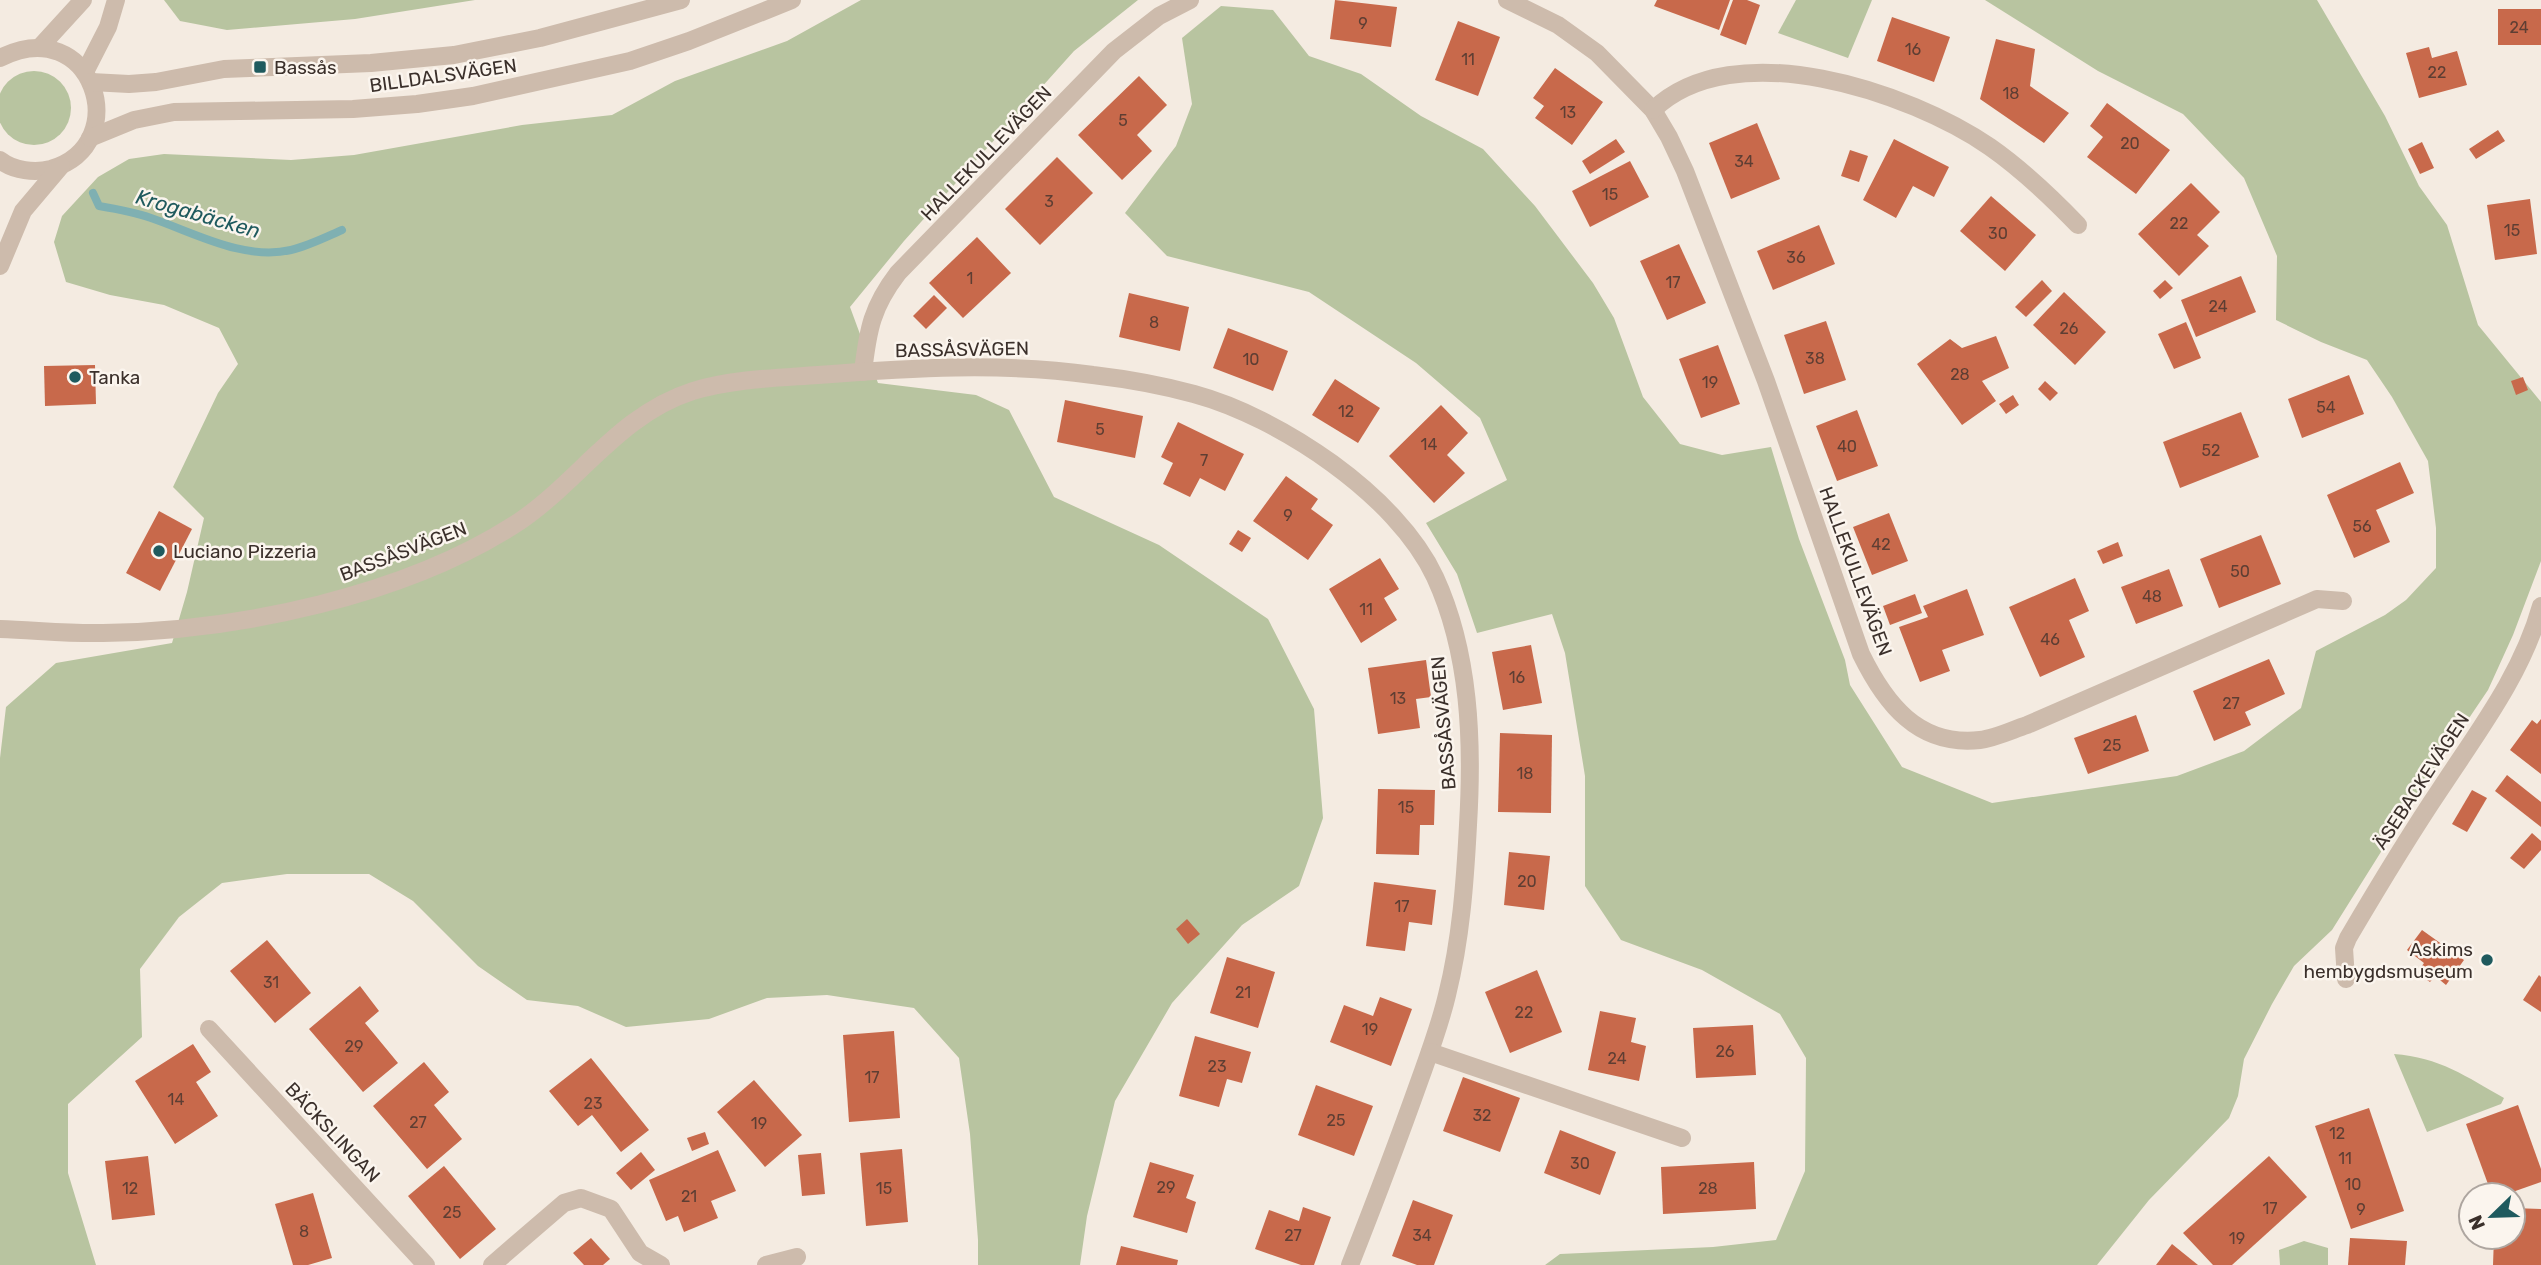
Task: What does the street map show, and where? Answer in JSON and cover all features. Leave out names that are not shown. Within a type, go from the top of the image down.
[{"type":"street","points":[[40,47],[83,0]]},
{"type":"street","points":[[88,77],[116,0]]},
{"type":"street","name":"BILLDALSVÄGEN","points":[[88,77],[143,83],[224,68],[370,63],[454,55],[540,38],[681,0]]},
{"type":"street","name":"BILLDALSVÄGEN","points":[[0,266],[23,211],[62,165],[78,154],[90,138],[134,120],[174,111],[354,109],[473,96],[630,61],[724,28],[792,0]]},
{"type":"street","name":"HALLEKULLEVÄGEN","points":[[863,372],[868,328],[884,291],[898,273],[1114,51],[1159,16],[1190,0]]},
{"type":"street","name":"HALLEKULLEVÄGEN","points":[[1507,0],[1558,25],[1597,53],[1653,110],[1685,171],[1756,356],[1861,654],[1877,685],[1905,718],[1930,733],[1956,740],[1981,740],[2026,725],[2317,599],[2343,601]]},
{"type":"street","points":[[5,54],[40,47],[65,55],[88,77],[97,100],[96,120],[90,138]]},
{"type":"street","points":[[1653,110],[1682,88],[1717,76],[1746,72],[1825,79],[1869,90],[1939,117],[1989,146],[2031,177],[2078,225]]},
{"type":"street","points":[[0,160],[23,170],[43,171],[62,165]]},
{"type":"street","name":"BASSÅSVÄGEN","points":[[0,629],[103,633],[253,618],[309,607],[400,579],[451,558],[520,520],[544,502],[625,428],[650,411],[693,391],[762,379],[1001,367],[1049,369],[1126,379],[1199,395],[1267,423],[1327,459],[1371,494],[1410,537],[1434,575],[1455,633],[1465,682],[1471,774],[1458,944],[1447,999],[1430,1052],[1350,1265]]},
{"type":"street","name":"ÄSEBACKEVÄGEN","points":[[2346,979],[2344,948],[2348,938],[2383,877],[2502,695],[2533,636],[2541,607]]},
{"type":"street","name":"BÄCKSLINGAN","points":[[209,1029],[426,1265]]},
{"type":"street","points":[[1430,1052],[1682,1138]]},
{"type":"street","points":[[492,1265],[564,1203],[581,1198],[611,1209],[640,1253],[661,1265]]},
{"type":"street","points":[[766,1265],[797,1257]]},
{"type":"green space","points":[[164,0],[475,0],[355,19],[227,30],[180,21]]},
{"type":"green space","points":[[861,0],[1138,0],[1074,51],[904,241],[850,307],[878,383],[976,395],[1009,410],[1054,497],[1159,545],[1268,619],[1314,709],[1323,818],[1299,886],[1242,925],[1172,1003],[1115,1101],[1087,1216],[1080,1265],[978,1265],[970,1134],[959,1058],[914,1008],[827,995],[767,998],[709,1019],[626,1027],[578,1006],[527,1000],[478,966],[413,901],[369,874],[287,874],[222,883],[179,917],[140,969],[142,1037],[68,1104],[68,1173],[96,1265],[0,1265],[0,758],[6,707],[56,663],[172,643],[204,518],[173,487],[218,393],[238,364],[219,328],[164,305],[110,295],[66,282],[54,242],[62,216],[98,177],[129,159],[164,154],[291,160],[354,155],[522,125],[612,115],[675,81],[787,41]]},
{"type":"green space","points":[[1796,0],[1872,0],[1848,58],[1778,33]]},
{"type":"green space","points":[[1985,0],[2317,0],[2385,116],[2419,186],[2447,225],[2478,325],[2541,402],[2541,561],[2513,635],[2488,690],[2411,804],[2332,930],[2294,966],[2272,1004],[2244,1059],[2238,1096],[2229,1118],[2149,1200],[2097,1265],[1545,1265],[1560,1254],[1713,1247],[1776,1240],[1805,1171],[1806,1058],[1780,1014],[1702,970],[1621,940],[1585,886],[1585,776],[1565,653],[1552,614],[1477,633],[1457,574],[1426,523],[1507,480],[1480,418],[1416,363],[1309,292],[1167,256],[1125,213],[1176,146],[1192,104],[1182,38],[1221,6],[1273,10],[1309,56],[1361,74],[1421,116],[1483,149],[1535,206],[1593,283],[1614,318],[1643,397],[1680,444],[1722,455],[1771,447],[1799,539],[1845,660],[1850,685],[1902,767],[1992,803],[2177,776],[2244,751],[2301,708],[2316,651],[2385,615],[2406,600],[2436,568],[2436,528],[2428,461],[2392,397],[2367,360],[2276,320],[2277,256],[2244,178],[2183,114],[2098,71]]},
{"type":"green space","points":[[34,71],[48,74],[60,82],[68,94],[71,108],[68,122],[60,134],[48,142],[34,145],[20,142],[8,134],[0,122],[-3,108],[0,94],[8,82],[20,74]]},
{"type":"green space","points":[[2394,1054],[2439,1064],[2504,1098],[2501,1104],[2427,1132]]},
{"type":"green space","points":[[2304,1241],[2328,1248],[2328,1265],[2280,1265],[2279,1250]]},
{"type":"building","points":[[1335,0],[1397,7],[1391,47],[1330,39]]},
{"type":"building","points":[[1657,0],[1730,0],[1719,30],[1654,6]]},
{"type":"building","points":[[1733,0],[1747,0],[1760,5],[1746,45],[1720,35]]},
{"type":"building","points":[[2498,9],[2541,9],[2541,45],[2498,45]]},
{"type":"building","points":[[1892,17],[1950,37],[1934,82],[1877,61]]},
{"type":"building","points":[[1458,21],[1500,37],[1478,96],[1435,80]]},
{"type":"building","points":[[1996,39],[2035,49],[2030,86],[2069,113],[2044,143],[1980,99]]},
{"type":"building","points":[[2429,47],[2432,58],[2457,51],[2467,85],[2419,98],[2406,53]]},
{"type":"building","points":[[1555,68],[1603,102],[1572,145],[1535,118],[1544,106],[1533,98]]},
{"type":"building","points":[[1139,76],[1167,105],[1137,135],[1152,151],[1122,180],[1078,135]]},
{"type":"building","points":[[2107,103],[2170,150],[2136,194],[2087,157],[2103,137],[2090,126]]},
{"type":"building","points":[[1757,123],[1780,179],[1731,199],[1709,143]]},
{"type":"building","points":[[2498,130],[2505,141],[2476,159],[2469,149]]},
{"type":"building","points":[[1616,139],[1625,152],[1590,174],[1582,161]]},
{"type":"building","points":[[1894,139],[1949,167],[1934,197],[1913,186],[1896,218],[1863,200]]},
{"type":"building","points":[[2422,142],[2434,168],[2420,174],[2408,149]]},
{"type":"building","points":[[1850,150],[1868,156],[1859,182],[1841,176]]},
{"type":"building","points":[[1057,157],[1093,193],[1040,245],[1005,209]]},
{"type":"building","points":[[1630,161],[1649,197],[1590,227],[1572,191]]},
{"type":"building","points":[[2191,183],[2220,212],[2197,235],[2209,246],[2179,276],[2138,234]]},
{"type":"building","points":[[1991,196],[2036,235],[2005,271],[1960,231]]},
{"type":"building","points":[[2530,199],[2537,254],[2495,260],[2487,205]]},
{"type":"building","points":[[1819,225],[1835,264],[1773,290],[1757,251]]},
{"type":"building","points":[[977,237],[1011,273],[963,318],[929,283]]},
{"type":"building","points":[[1679,244],[1706,303],[1667,320],[1640,261]]},
{"type":"building","points":[[2241,276],[2256,312],[2196,337],[2181,300]]},
{"type":"building","points":[[2042,280],[2052,291],[2026,317],[2015,307]]},
{"type":"building","points":[[2165,280],[2173,288],[2160,299],[2153,291]]},
{"type":"building","points":[[2064,292],[2106,332],[2075,365],[2033,325]]},
{"type":"building","points":[[1129,293],[1189,307],[1180,351],[1119,337]]},
{"type":"building","points":[[934,295],[947,308],[926,329],[913,316]]},
{"type":"building","points":[[1826,321],[1846,380],[1804,394],[1784,335]]},
{"type":"building","points":[[2186,322],[2201,358],[2174,369],[2158,334]]},
{"type":"building","points":[[1228,328],[1288,351],[1273,391],[1213,368]]},
{"type":"building","points":[[1996,336],[2009,368],[1982,381],[1996,401],[1962,425],[1917,364],[1950,339],[1962,348]]},
{"type":"building","points":[[1718,345],[1740,404],[1701,418],[1679,359]]},
{"type":"building","points":[[95,365],[96,404],[45,406],[44,366]]},
{"type":"building","points":[[2349,375],[2364,414],[2302,438],[2288,399]]},
{"type":"building","points":[[2523,377],[2528,390],[2516,395],[2511,381]]},
{"type":"building","points":[[1335,379],[1380,408],[1358,443],[1312,415]]},
{"type":"building","points":[[2045,381],[2058,393],[2050,401],[2038,389]]},
{"type":"building","points":[[2013,395],[2019,405],[2006,414],[1999,404]]},
{"type":"building","points":[[1065,400],[1143,416],[1135,458],[1057,442]]},
{"type":"building","points":[[1441,405],[1468,433],[1447,455],[1465,473],[1434,503],[1389,456]]},
{"type":"building","points":[[1857,410],[1878,466],[1837,481],[1816,426]]},
{"type":"building","points":[[2241,412],[2259,457],[2180,488],[2163,442]]},
{"type":"building","points":[[1178,422],[1244,454],[1225,491],[1200,478],[1190,497],[1163,484],[1173,463],[1161,457]]},
{"type":"building","points":[[2400,462],[2414,493],[2376,510],[2390,542],[2354,558],[2327,495]]},
{"type":"building","points":[[1286,476],[1318,499],[1311,509],[1333,525],[1308,560],[1253,521]]},
{"type":"building","name":"Luciano Pizzeria","points":[[159,511],[192,529],[160,591],[126,573]]},
{"type":"building","points":[[1889,513],[1908,561],[1872,575],[1853,527]]},
{"type":"building","points":[[1238,530],[1251,538],[1242,552],[1229,544]]},
{"type":"building","points":[[2261,535],[2281,584],[2219,608],[2200,559]]},
{"type":"building","points":[[2118,542],[2123,556],[2103,564],[2097,551]]},
{"type":"building","points":[[1380,558],[1399,589],[1384,598],[1397,620],[1361,643],[1329,589]]},
{"type":"building","points":[[2169,569],[2183,606],[2136,624],[2121,587]]},
{"type":"building","points":[[2075,578],[2089,611],[2069,620],[2085,657],[2040,677],[2009,607]]},
{"type":"building","points":[[1967,589],[1984,635],[1942,650],[1950,671],[1920,682],[1899,627],[1928,617],[1923,606]]},
{"type":"building","points":[[1915,594],[1922,613],[1890,625],[1883,606]]},
{"type":"building","points":[[1531,645],[1542,703],[1503,710],[1492,652]]},
{"type":"building","points":[[2269,659],[2285,694],[2245,712],[2251,725],[2214,741],[2193,691]]},
{"type":"building","points":[[1426,660],[1431,697],[1416,699],[1420,728],[1378,734],[1368,668]]},
{"type":"building","points":[[2136,715],[2149,751],[2088,774],[2074,738]]},
{"type":"building","points":[[2541,719],[2541,774],[2510,750],[2532,720],[2537,724]]},
{"type":"building","points":[[1500,733],[1552,735],[1551,813],[1498,812]]},
{"type":"building","points":[[2507,775],[2541,802],[2541,827],[2495,791]]},
{"type":"building","points":[[1378,789],[1435,790],[1434,825],[1420,825],[1419,855],[1376,854]]},
{"type":"building","points":[[2472,790],[2487,798],[2467,832],[2452,824]]},
{"type":"building","points":[[2532,833],[2541,841],[2541,850],[2524,869],[2510,858]]},
{"type":"building","points":[[1509,852],[1550,856],[1544,910],[1504,905]]},
{"type":"building","points":[[1374,882],[1436,890],[1432,925],[1409,922],[1405,951],[1366,946]]},
{"type":"building","points":[[1187,919],[1200,934],[1188,944],[1176,929]]},
{"type":"building","points":[[2422,930],[2464,960],[2446,985],[2435,976],[2430,982],[2417,973],[2424,963],[2407,950]]},
{"type":"building","points":[[267,940],[311,993],[275,1023],[230,971]]},
{"type":"building","points":[[1227,957],[1275,972],[1258,1028],[1210,1013]]},
{"type":"building","points":[[1537,970],[1562,1032],[1510,1053],[1485,992]]},
{"type":"building","points":[[2539,975],[2541,977],[2541,1012],[2523,1000]]},
{"type":"building","points":[[360,986],[379,1011],[365,1023],[398,1063],[363,1092],[309,1029]]},
{"type":"building","points":[[1380,997],[1412,1009],[1391,1066],[1330,1042],[1344,1005],[1373,1016]]},
{"type":"building","points":[[1600,1011],[1636,1018],[1631,1042],[1646,1046],[1639,1081],[1588,1070]]},
{"type":"building","points":[[1753,1025],[1756,1075],[1696,1078],[1693,1028]]},
{"type":"building","points":[[894,1031],[900,1118],[849,1122],[843,1035]]},
{"type":"building","points":[[1195,1036],[1251,1052],[1242,1083],[1227,1079],[1219,1107],[1179,1096]]},
{"type":"building","points":[[193,1044],[211,1072],[196,1082],[218,1116],[175,1144],[135,1081]]},
{"type":"building","points":[[591,1058],[649,1130],[621,1152],[592,1115],[578,1126],[549,1091]]},
{"type":"building","points":[[424,1062],[449,1092],[434,1105],[462,1139],[427,1169],[373,1106]]},
{"type":"building","points":[[1463,1077],[1520,1098],[1500,1152],[1443,1131]]},
{"type":"building","points":[[754,1080],[802,1135],[765,1167],[717,1112]]},
{"type":"building","points":[[1316,1085],[1373,1106],[1354,1156],[1298,1135]]},
{"type":"building","points":[[2518,1105],[2541,1169],[2541,1182],[2527,1187],[2527,1181],[2487,1181],[2466,1124]]},
{"type":"building","points":[[2369,1108],[2404,1211],[2351,1229],[2315,1126]]},
{"type":"building","points":[[1560,1130],[1616,1152],[1600,1195],[1544,1173]]},
{"type":"building","points":[[705,1132],[709,1144],[692,1151],[687,1138]]},
{"type":"building","points":[[902,1149],[908,1222],[866,1226],[860,1153]]},
{"type":"building","points":[[718,1150],[736,1191],[711,1201],[718,1218],[684,1232],[678,1216],[666,1221],[649,1180]]},
{"type":"building","points":[[641,1152],[655,1170],[631,1190],[616,1173]]},
{"type":"building","points":[[821,1153],[825,1194],[802,1196],[798,1155]]},
{"type":"building","points":[[148,1156],[155,1215],[112,1220],[105,1161]]},
{"type":"building","points":[[2269,1156],[2307,1197],[2232,1265],[2213,1265],[2183,1233]]},
{"type":"building","points":[[1150,1162],[1194,1175],[1186,1198],[1196,1202],[1187,1233],[1133,1217]]},
{"type":"building","points":[[1754,1162],[1756,1209],[1663,1214],[1661,1167]]},
{"type":"building","points":[[444,1166],[496,1229],[460,1259],[408,1196]]},
{"type":"building","points":[[313,1193],[332,1258],[308,1265],[293,1265],[275,1204]]},
{"type":"building","points":[[1413,1200],[1453,1215],[1434,1265],[1417,1265],[1392,1256]]},
{"type":"building","points":[[1303,1207],[1331,1217],[1314,1265],[1301,1265],[1255,1249],[1269,1210],[1299,1221]]},
{"type":"building","points":[[2527,1208],[2541,1209],[2541,1265],[2493,1265],[2494,1251],[2527,1251]]},
{"type":"building","points":[[591,1238],[610,1259],[603,1265],[584,1265],[573,1253]]},
{"type":"building","points":[[2350,1238],[2407,1241],[2405,1265],[2348,1265]]},
{"type":"building","points":[[2172,1244],[2198,1265],[2156,1265]]},
{"type":"building","points":[[1121,1246],[1178,1260],[1177,1265],[1116,1265]]},
{"type":"waterway","name":"Krogabäcken","points":[[93,193],[99,206],[138,214],[220,244],[255,252],[291,250],[342,230]]},
{"type":"place","name":"Bassås","points":[[260,67]]},
{"type":"place","name":"Tanka","points":[[75,377]]},
{"type":"place","name":"Luciano Pizzeria","points":[[159,551]]},
{"type":"place","name":"Askims hembygdsmuseum","points":[[2487,960]]}]
